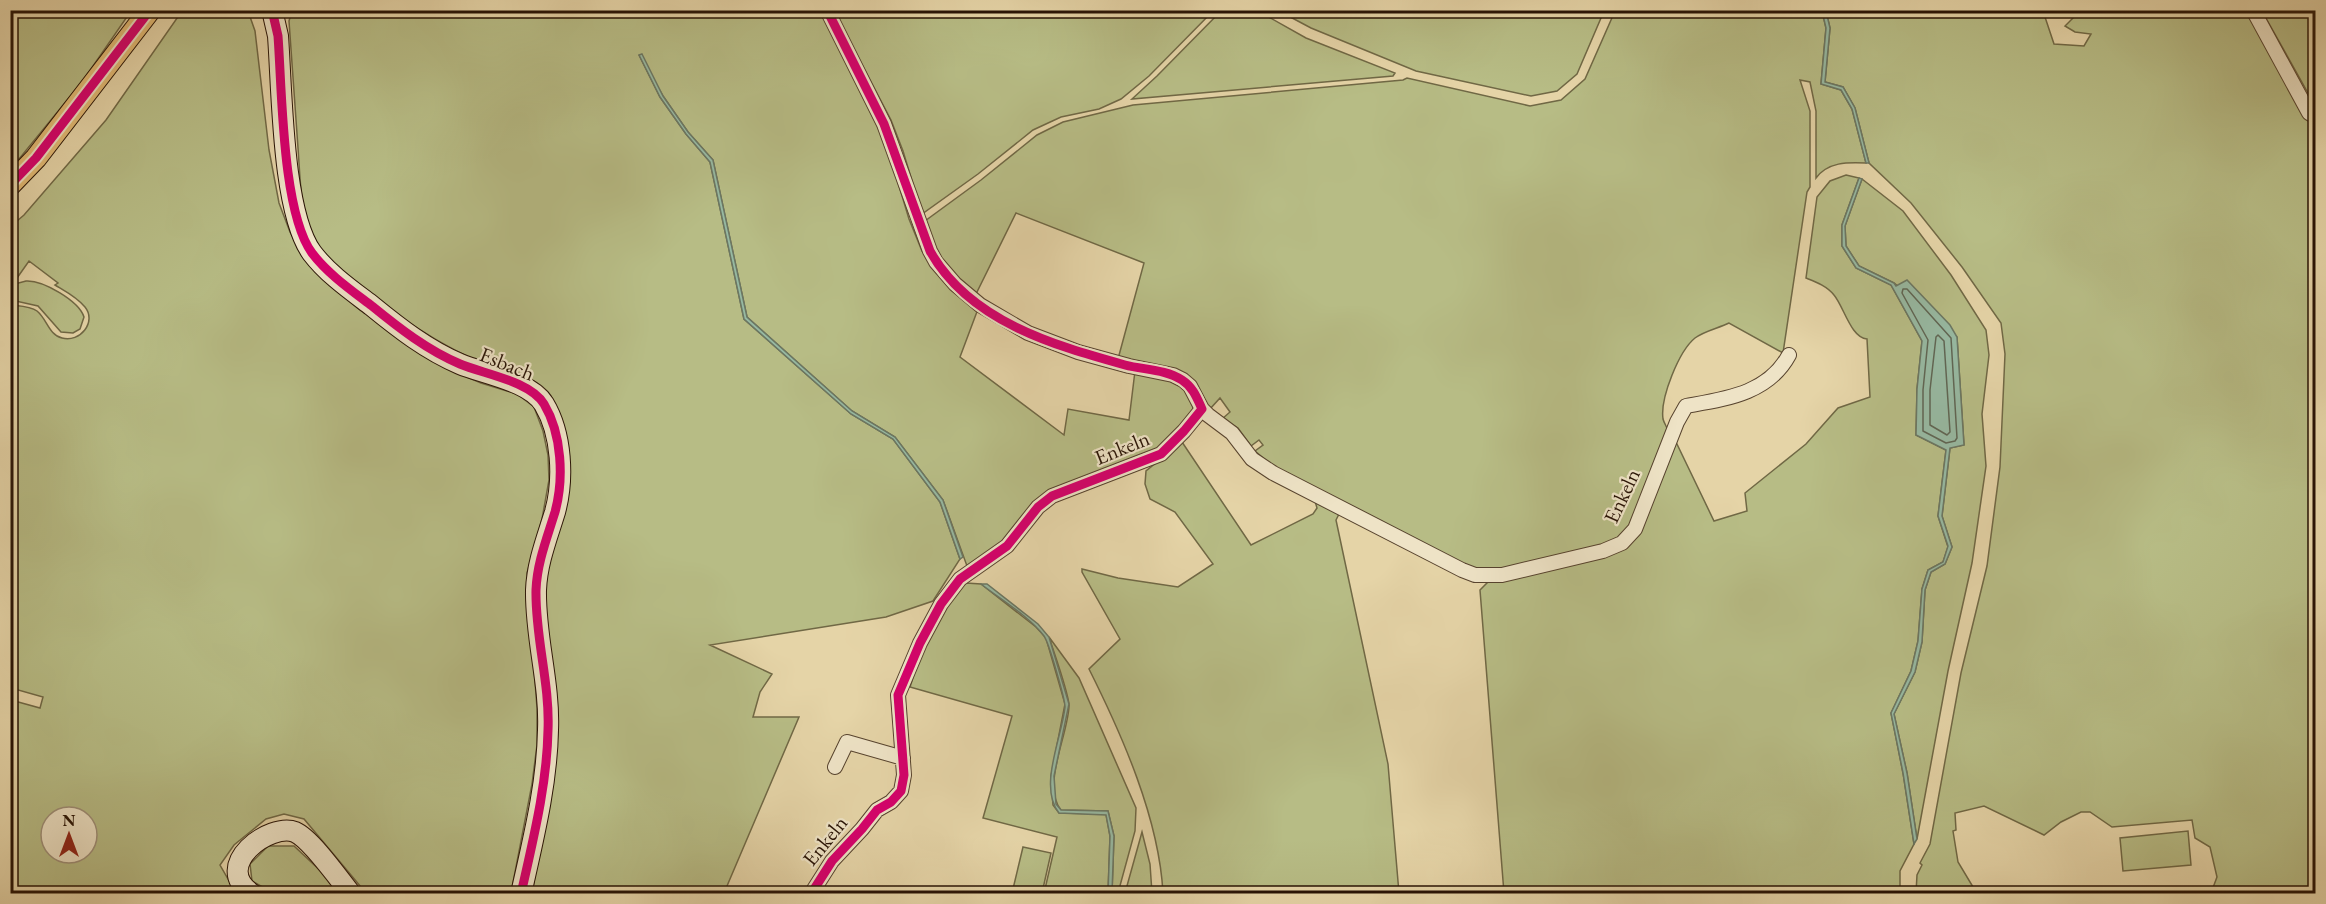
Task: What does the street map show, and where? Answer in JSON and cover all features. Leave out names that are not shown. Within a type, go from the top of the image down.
[{"type":"main road","points":[[10,185],[43,148],[150,10]]},
{"type":"street","name":"Esbach","points":[[272,10],[278,36],[291,194],[299,227],[311,252],[346,286],[425,346],[461,364],[524,386],[534,393],[543,403],[554,431],[560,461],[559,490],[538,571],[536,591],[546,677],[548,731],[540,800],[521,894]]},
{"type":"street","name":"Enkeln","points":[[827,10],[884,124],[926,243],[950,279],[980,305],[1028,333],[1078,352],[1173,375],[1190,386],[1202,410],[1232,433],[1252,459],[1273,473],[1462,570],[1476,575],[1502,575],[1603,551],[1622,543],[1635,529],[1677,422],[1686,406],[1734,397],[1763,385],[1782,369],[1789,355]]},
{"type":"street","points":[[2253,10],[2309,113],[2316,117]]},
{"type":"street","name":"Enkeln","points":[[812,894],[827,866],[862,829],[873,813],[899,794],[904,781],[898,695],[930,623],[953,586],[964,574],[1007,546],[1038,507],[1052,496],[1161,454],[1202,410]]},
{"type":"street","points":[[835,767],[848,742],[903,758]]},
{"type":"street","points":[[252,894],[243,888],[238,879],[236,872],[239,862],[257,842],[272,832],[284,830],[301,836],[351,894]]},
{"type":"shaded area","points":[[292,10],[820,11],[890,156],[909,219],[922,251],[978,309],[960,357],[1064,435],[1068,409],[1129,420],[1135,371],[1163,377],[1181,385],[1191,399],[1193,409],[1163,447],[1057,487],[992,551],[967,566],[943,500],[895,437],[852,411],[747,317],[713,160],[688,132],[639,55],[660,97],[686,134],[710,162],[744,319],[851,414],[893,439],[940,502],[960,559],[933,601],[886,617],[710,645],[772,674],[760,692],[753,717],[799,717],[724,893],[532,893],[555,762],[558,732],[545,598],[560,417],[551,396],[537,383],[478,361],[409,323],[358,286],[319,247],[309,229],[301,188],[289,21]]},
{"type":"shaded area","points":[[10,11],[131,11],[82,82],[10,170]]},
{"type":"shaded area","points":[[182,11],[248,11],[255,31],[269,150],[279,203],[290,232],[305,259],[446,368],[481,383],[517,394],[534,407],[543,431],[548,455],[549,480],[542,519],[527,573],[537,708],[537,745],[532,784],[511,893],[366,893],[304,819],[284,814],[266,819],[234,845],[220,865],[236,893],[11,893],[11,700],[40,708],[43,697],[11,688],[11,305],[28,307],[37,311],[54,334],[62,338],[69,339],[80,334],[88,325],[89,319],[82,303],[55,285],[58,283],[29,261],[17,278],[11,280],[10,227],[24,215],[106,120]]},
{"type":"shaded area","points":[[834,11],[1213,11],[1149,76],[1121,99],[1099,109],[1061,117],[1033,130],[978,174],[922,214],[891,120]]},
{"type":"shaded area","points":[[1221,11],[1258,11],[1306,38],[1395,73],[1393,76],[1132,99]]},
{"type":"shaded area","points":[[1279,11],[1604,11],[1577,74],[1557,91],[1531,96],[1416,71],[1311,28]]},
{"type":"shaded area","points":[[1615,11],[1822,11],[1826,28],[1821,84],[1841,90],[1852,109],[1866,163],[1845,163],[1832,166],[1816,178],[1816,111],[1810,82],[1800,80],[1810,111],[1810,187],[1807,192],[1783,353],[1729,323],[1707,331],[1689,344],[1677,364],[1664,399],[1663,419],[1668,431],[1630,526],[1618,538],[1601,546],[1502,569],[1481,570],[1462,564],[1276,469],[1255,451],[1263,445],[1259,440],[1251,446],[1238,428],[1222,419],[1230,412],[1220,398],[1209,410],[1175,369],[1118,359],[1144,263],[1016,213],[975,296],[940,261],[925,221],[1037,135],[1063,122],[1133,105],[1407,78],[1530,106],[1561,100],[1585,79]]},
{"type":"shaded area","points":[[1826,11],[2043,11],[2054,44],[2084,46],[2091,34],[2075,32],[2065,26],[2080,11],[2248,11],[2303,110],[2315,126],[2315,893],[2211,893],[2217,877],[2210,847],[2195,838],[2192,820],[2112,827],[2090,812],[2081,812],[2061,822],[2044,835],[1984,806],[1955,813],[1956,830],[1953,831],[1958,862],[1976,892],[1981,893],[1916,893],[1917,875],[1922,865],[1920,863],[1930,844],[1961,673],[1987,566],[2000,467],[2005,354],[2001,323],[1962,267],[1911,203],[1869,163],[1855,108],[1843,87],[1825,82],[1830,28]]},
{"type":"shaded area","points":[[2262,11],[2315,11],[2315,105],[2313,102]]},
{"type":"shaded area","points":[[1846,175],[1859,178],[1842,225],[1842,246],[1856,268],[1891,285],[1922,341],[1917,389],[1916,435],[1946,450],[1938,516],[1948,547],[1943,562],[1928,570],[1922,589],[1918,641],[1911,671],[1891,713],[1914,844],[1900,871],[1900,893],[1504,893],[1480,590],[1488,582],[1626,548],[1675,440],[1714,521],[1747,511],[1745,493],[1806,444],[1838,408],[1870,397],[1867,339],[1861,337],[1852,328],[1838,300],[1831,292],[1806,278],[1817,197],[1830,181]]},
{"type":"shaded area","points":[[1862,179],[1903,211],[1951,275],[1986,330],[1989,355],[1982,414],[1986,466],[1972,563],[1948,671],[1917,839],[1907,773],[1894,714],[1915,672],[1922,642],[1925,590],[1931,572],[1945,564],[1952,547],[1942,516],[1950,448],[1964,445],[1957,337],[1894,283],[1859,266],[1846,246],[1845,226]]},
{"type":"shaded area","points":[[26,281],[51,288],[75,304],[84,317],[80,329],[73,333],[61,332],[38,306],[11,300],[11,285]]},
{"type":"shaded area","points":[[1182,442],[1251,545],[1313,514],[1317,508],[1315,501],[1339,514],[1336,520],[1388,764],[1399,893],[1163,893],[1160,865],[1147,807],[1126,749],[1089,669],[1120,639],[1082,569],[1118,578],[1178,587],[1213,564],[1175,512],[1150,499],[1145,484],[1146,471]]},
{"type":"shaded area","points":[[966,583],[981,584],[1036,627],[1046,638],[1065,704],[1051,776],[1053,805],[1059,813],[1106,814],[1110,836],[1108,893],[1045,889],[1057,837],[983,818],[1012,716],[910,687],[919,659],[939,618]]},
{"type":"shaded area","points":[[1049,637],[1079,678],[1136,808],[1135,831],[1118,893],[1112,893],[1114,836],[1108,811],[1061,810],[1056,799],[1055,773],[1069,705]]},
{"type":"shaded area","points":[[2188,831],[2191,865],[2123,871],[2120,838]]},
{"type":"shaded area","points":[[1142,832],[1150,864],[1152,893],[1125,893]]},
{"type":"shaded area","points":[[268,846],[294,846],[326,876],[340,893],[273,893],[252,881],[250,864]]},
{"type":"shaded area","points":[[1023,847],[1051,853],[1042,893],[1012,893]]},
{"type":"water","points":[[1822,11],[1826,11],[1830,28],[1825,82],[1843,87],[1855,108],[1869,163],[1866,163],[1852,109],[1841,90],[1821,84],[1826,28]]},
{"type":"water","points":[[642,54],[663,96],[688,132],[713,160],[747,317],[852,411],[895,437],[943,500],[963,557],[960,559],[940,502],[893,439],[851,414],[744,319],[710,162],[686,134],[660,97],[639,55]]},
{"type":"water","points":[[1859,178],[1862,179],[1845,226],[1846,246],[1859,266],[1896,286],[1907,280],[1950,325],[1957,337],[1964,445],[1950,448],[1942,516],[1952,547],[1945,564],[1931,572],[1925,590],[1922,642],[1915,672],[1894,714],[1907,773],[1917,839],[1914,844],[1891,713],[1911,671],[1918,641],[1922,589],[1928,570],[1943,562],[1948,546],[1938,516],[1946,450],[1916,435],[1917,389],[1922,341],[1891,285],[1856,268],[1842,246],[1842,225]]},
{"type":"water","points":[[981,584],[987,584],[1038,624],[1049,637],[1069,704],[1054,776],[1056,804],[1061,810],[1108,811],[1114,836],[1112,893],[1108,893],[1110,836],[1106,815],[1059,813],[1053,802],[1051,776],[1065,707],[1044,636],[1031,622]]},
{"type":"cycle path","points":[[10,185],[36,158],[150,10]]},
{"type":"cycle path","points":[[272,10],[278,36],[289,180],[302,234],[312,253],[340,281],[425,345],[460,364],[528,389],[544,404],[555,429],[560,457],[560,485],[555,512],[540,560],[536,590],[536,608],[547,695],[547,751],[539,812],[521,894]]},
{"type":"cycle path","points":[[811,894],[832,861],[877,810],[891,802],[901,791],[904,775],[898,695],[920,643],[941,604],[960,579],[1007,546],[1038,507],[1052,496],[1161,454],[1202,409],[1192,389],[1175,376],[1125,365],[1042,339],[990,313],[967,296],[947,275],[930,251],[884,124],[827,10]]}]
